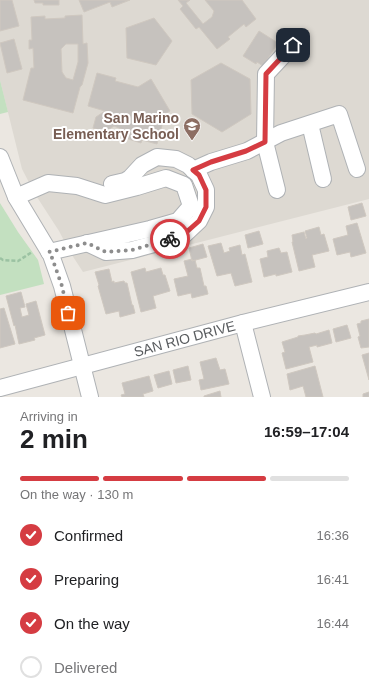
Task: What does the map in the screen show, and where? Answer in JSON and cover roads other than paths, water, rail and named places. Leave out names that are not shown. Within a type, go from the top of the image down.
[{"type":"street","points":[[277,190],[265,142],[266,74],[293,45]]},
{"type":"street","points":[[193,170],[211,162],[246,151],[281,133],[339,114],[357,169]]},
{"type":"street","points":[[310,124],[323,179]]},
{"type":"street","points":[[0,157],[16,197],[51,255],[62,286],[90,397]]},
{"type":"street","points":[[87,243],[106,252],[132,250],[182,236],[199,221],[206,207],[206,190],[199,175],[188,165],[176,159],[156,157],[142,165],[130,178],[125,181],[89,190]]},
{"type":"street","points":[[16,197],[48,183],[77,186],[105,195],[166,178],[184,185],[191,206],[178,221],[150,229],[49,252]]},
{"type":"street","name":"SAN RIO DRIVE","points":[[0,388],[243,323],[369,292]]},
{"type":"street","points":[[243,323],[262,397]]},
{"type":"place","name":"San Marino Elementary School","points":[[192,141]]}]
